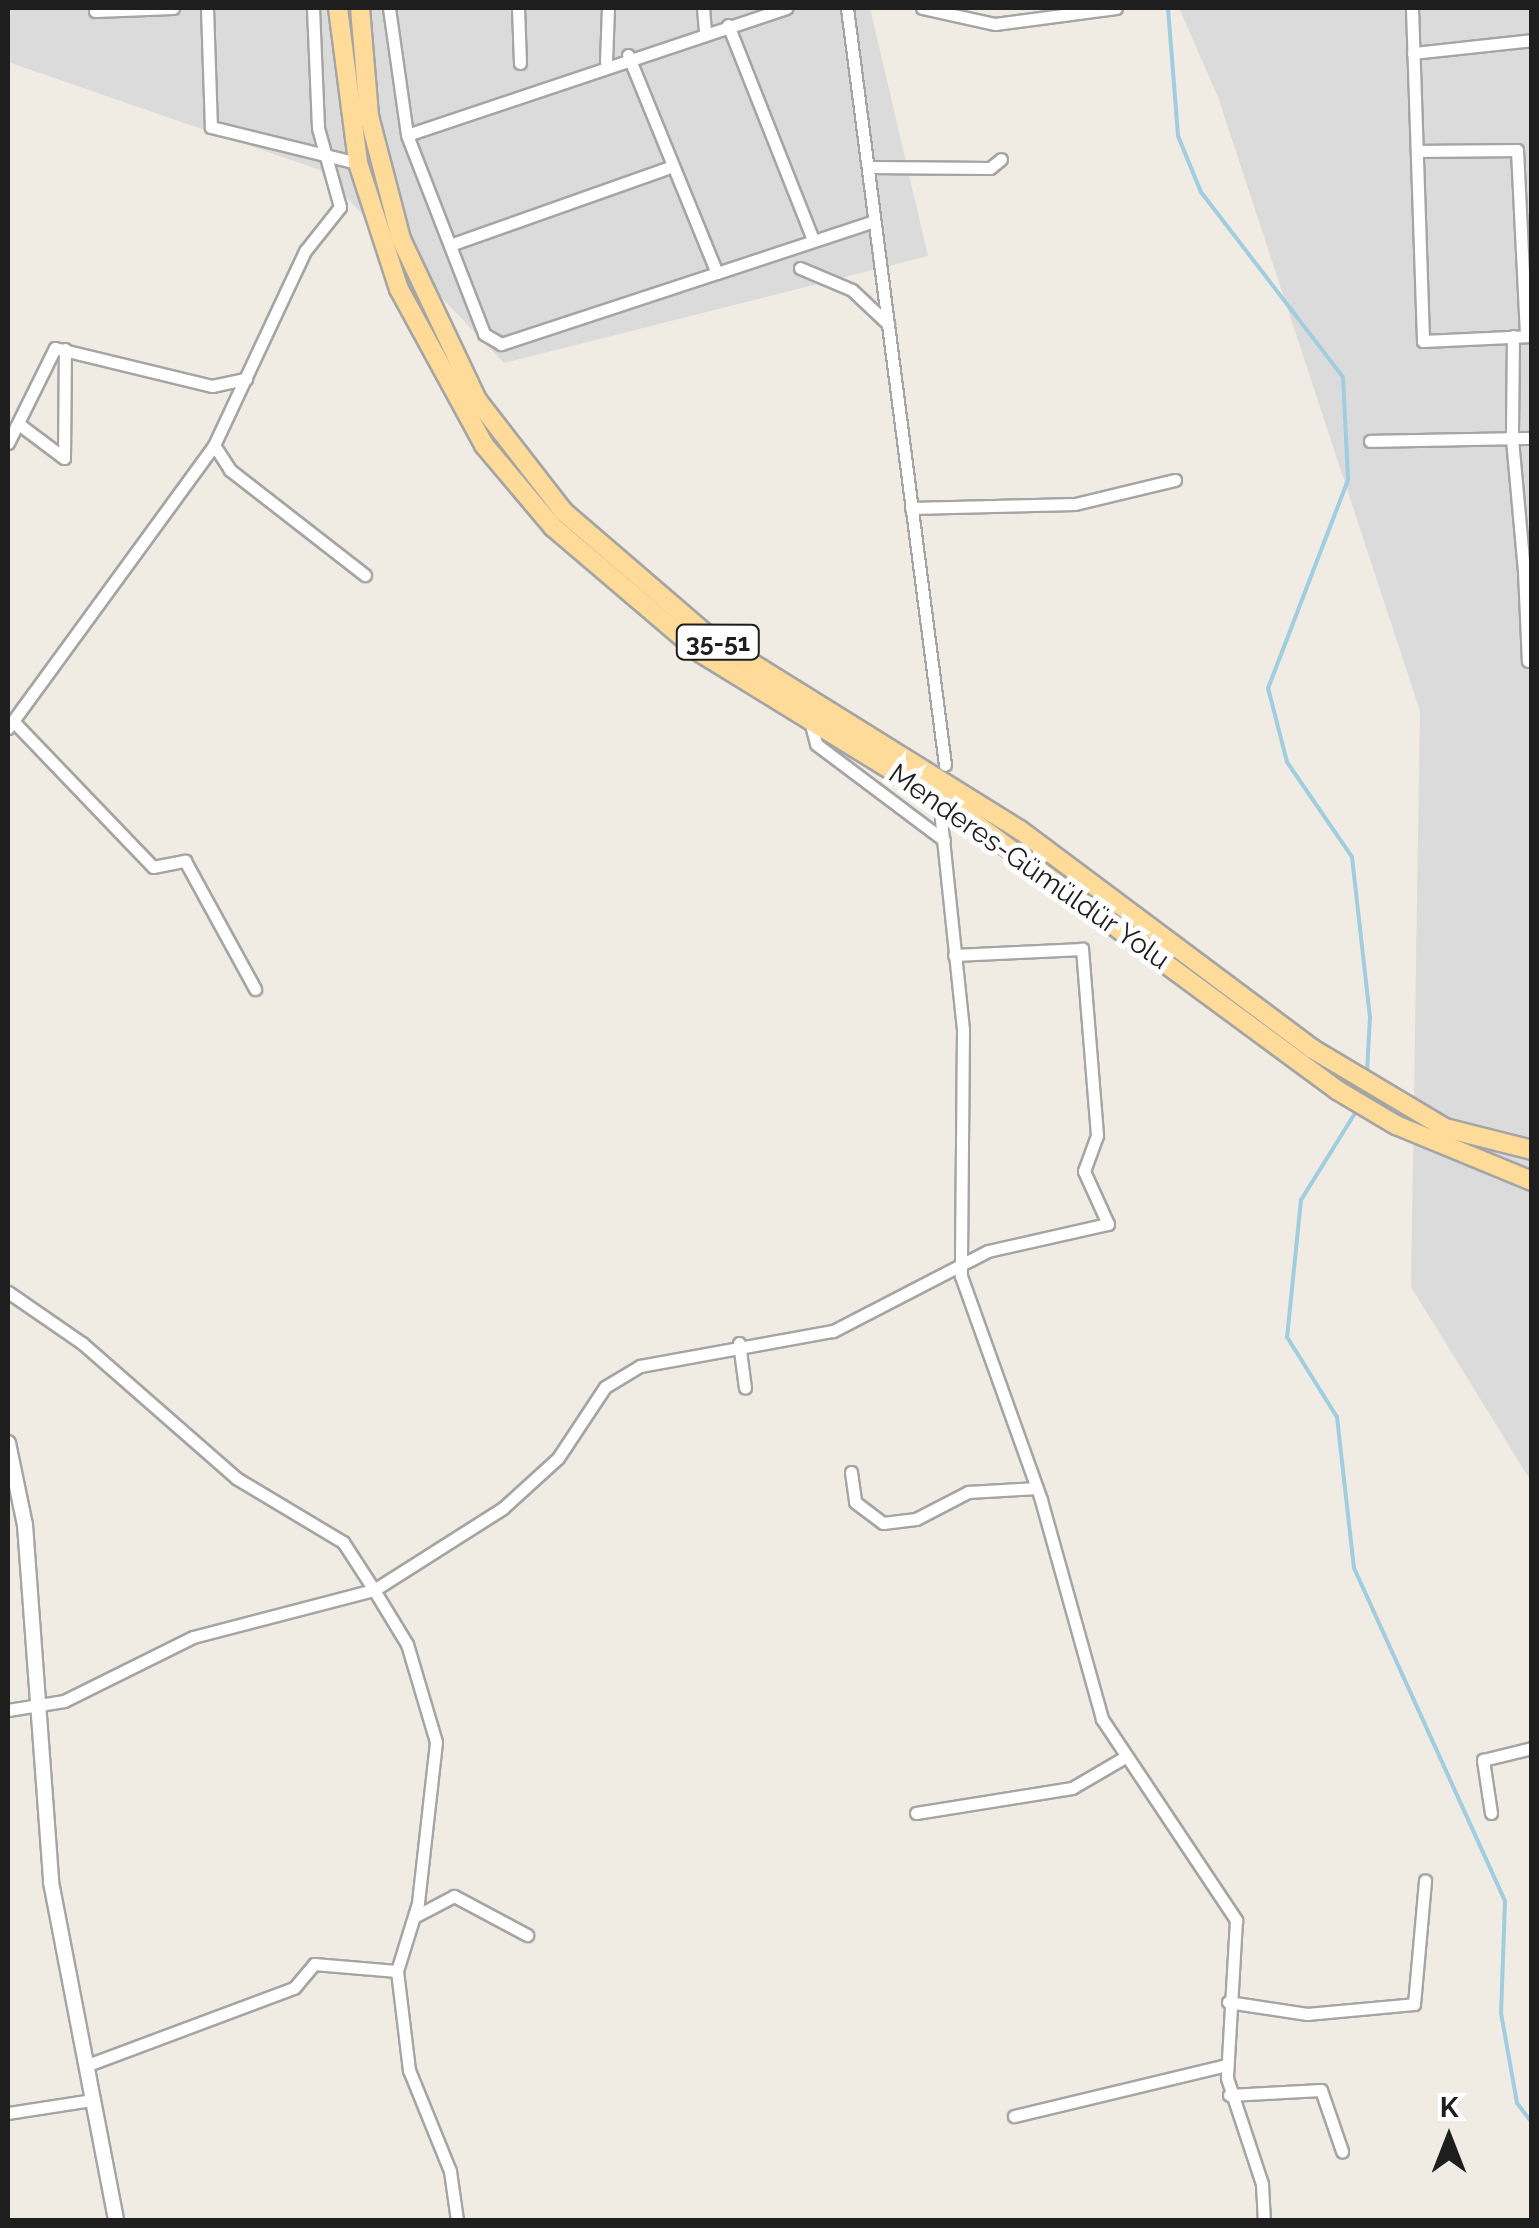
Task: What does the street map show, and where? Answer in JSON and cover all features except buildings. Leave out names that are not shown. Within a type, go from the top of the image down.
[{"type":"main road","name":"Menderes-Gümüldür Yolu","points":[[338,8],[358,163],[399,289],[484,445],[626,598],[980,826],[1337,1090],[1398,1116]]},
{"type":"main road","name":"Menderes-Gümüldür Yolu","points":[[360,8],[368,116],[402,239],[477,400],[564,512],[708,636],[1020,830],[1344,1070],[1398,1116]]},
{"type":"main road","name":"35-51","points":[[1398,1116],[1532,1150]]},
{"type":"main road","name":"35-51","points":[[1398,1116],[1532,1181]]},
{"type":"street","points":[[95,13],[173,8]]},
{"type":"street","points":[[207,8],[211,127],[358,163]]},
{"type":"street","points":[[255,988],[186,861],[152,867],[10,724],[214,445],[306,251],[340,207],[326,154],[312,8]]},
{"type":"street","points":[[389,8],[407,135],[484,334],[502,344],[874,221]]},
{"type":"street","points":[[518,8],[520,63]]},
{"type":"street","points":[[606,62],[608,8]]},
{"type":"street","points":[[703,8],[705,30]]},
{"type":"street","points":[[407,135],[606,62],[786,8]]},
{"type":"street","points":[[848,8],[945,765]]},
{"type":"street","points":[[922,8],[995,24],[1116,8]]},
{"type":"street","points":[[1412,8],[1424,342],[1524,336]]},
{"type":"street","points":[[728,25],[812,240]]},
{"type":"street","points":[[1413,53],[1532,40]]},
{"type":"street","points":[[628,56],[667,168],[717,273]]},
{"type":"street","points":[[1418,150],[1532,148]]},
{"type":"street","points":[[1518,150],[1524,336],[1512,439],[1528,571],[1528,662]]},
{"type":"street","points":[[869,167],[990,168],[1001,159]]},
{"type":"street","points":[[450,245],[667,168]]},
{"type":"street","points":[[800,268],[852,290],[888,324]]},
{"type":"street","points":[[8,443],[45,382],[46,352],[65,349],[212,386],[246,379]]},
{"type":"street","points":[[20,424],[64,458],[65,349]]},
{"type":"street","points":[[1370,442],[1532,438]]},
{"type":"street","points":[[214,445],[230,470],[365,575]]},
{"type":"street","points":[[911,508],[1075,504],[1175,480]]},
{"type":"street","points":[[810,720],[816,744],[944,840]]},
{"type":"street","points":[[942,820],[966,1136],[960,1264],[1037,1488],[1085,1680],[1125,1757],[1228,1901],[1236,1948],[1228,2002],[1226,2064],[1230,2094],[1262,2184],[1264,2220]]},
{"type":"street","points":[[8,1710],[64,1701],[193,1637],[374,1590],[532,1484],[605,1388],[640,1366],[739,1343],[832,1331],[960,1264],[1108,1224],[1084,1171],[1097,1135],[1082,949],[954,955]]},
{"type":"street","points":[[8,1292],[82,1343],[236,1478],[343,1542],[408,1644],[436,1742],[414,1918],[397,1970],[408,2070],[450,2172],[458,2220]]},
{"type":"street","points":[[739,1343],[745,1388]]},
{"type":"street","points":[[8,1443],[25,1526],[34,1707],[51,1882],[116,2220]]},
{"type":"street","points":[[851,1472],[856,1502],[883,1523],[916,1519],[968,1492],[1037,1488]]},
{"type":"street","points":[[1491,1813],[1483,1760],[1532,1748]]},
{"type":"street","points":[[916,1813],[1072,1788],[1125,1757]]},
{"type":"street","points":[[1228,2002],[1298,2014],[1414,2004],[1425,1880]]},
{"type":"street","points":[[414,1918],[454,1896],[527,1934]]},
{"type":"street","points":[[85,2066],[294,1988],[314,1964],[397,1970]]},
{"type":"street","points":[[1014,2116],[1226,2064]]},
{"type":"street","points":[[1230,2094],[1321,2090],[1342,2150]]},
{"type":"street","points":[[8,2113],[92,2100]]},
{"type":"shaded area","points":[[8,8],[870,8],[928,256],[504,363],[320,170],[8,62]]},
{"type":"shaded area","points":[[1179,8],[1531,8],[1531,1481],[1411,1287],[1420,711],[1218,97]]},
{"type":"waterway","points":[[1168,8],[1178,136],[1201,192],[1343,377],[1348,480],[1268,688],[1287,762],[1352,857],[1370,1017],[1367,1073]]},
{"type":"waterway","points":[[1357,1110],[1301,1200],[1287,1337],[1337,1417],[1354,1568],[1505,1901],[1501,2013],[1517,2103],[1532,2123]]}]
